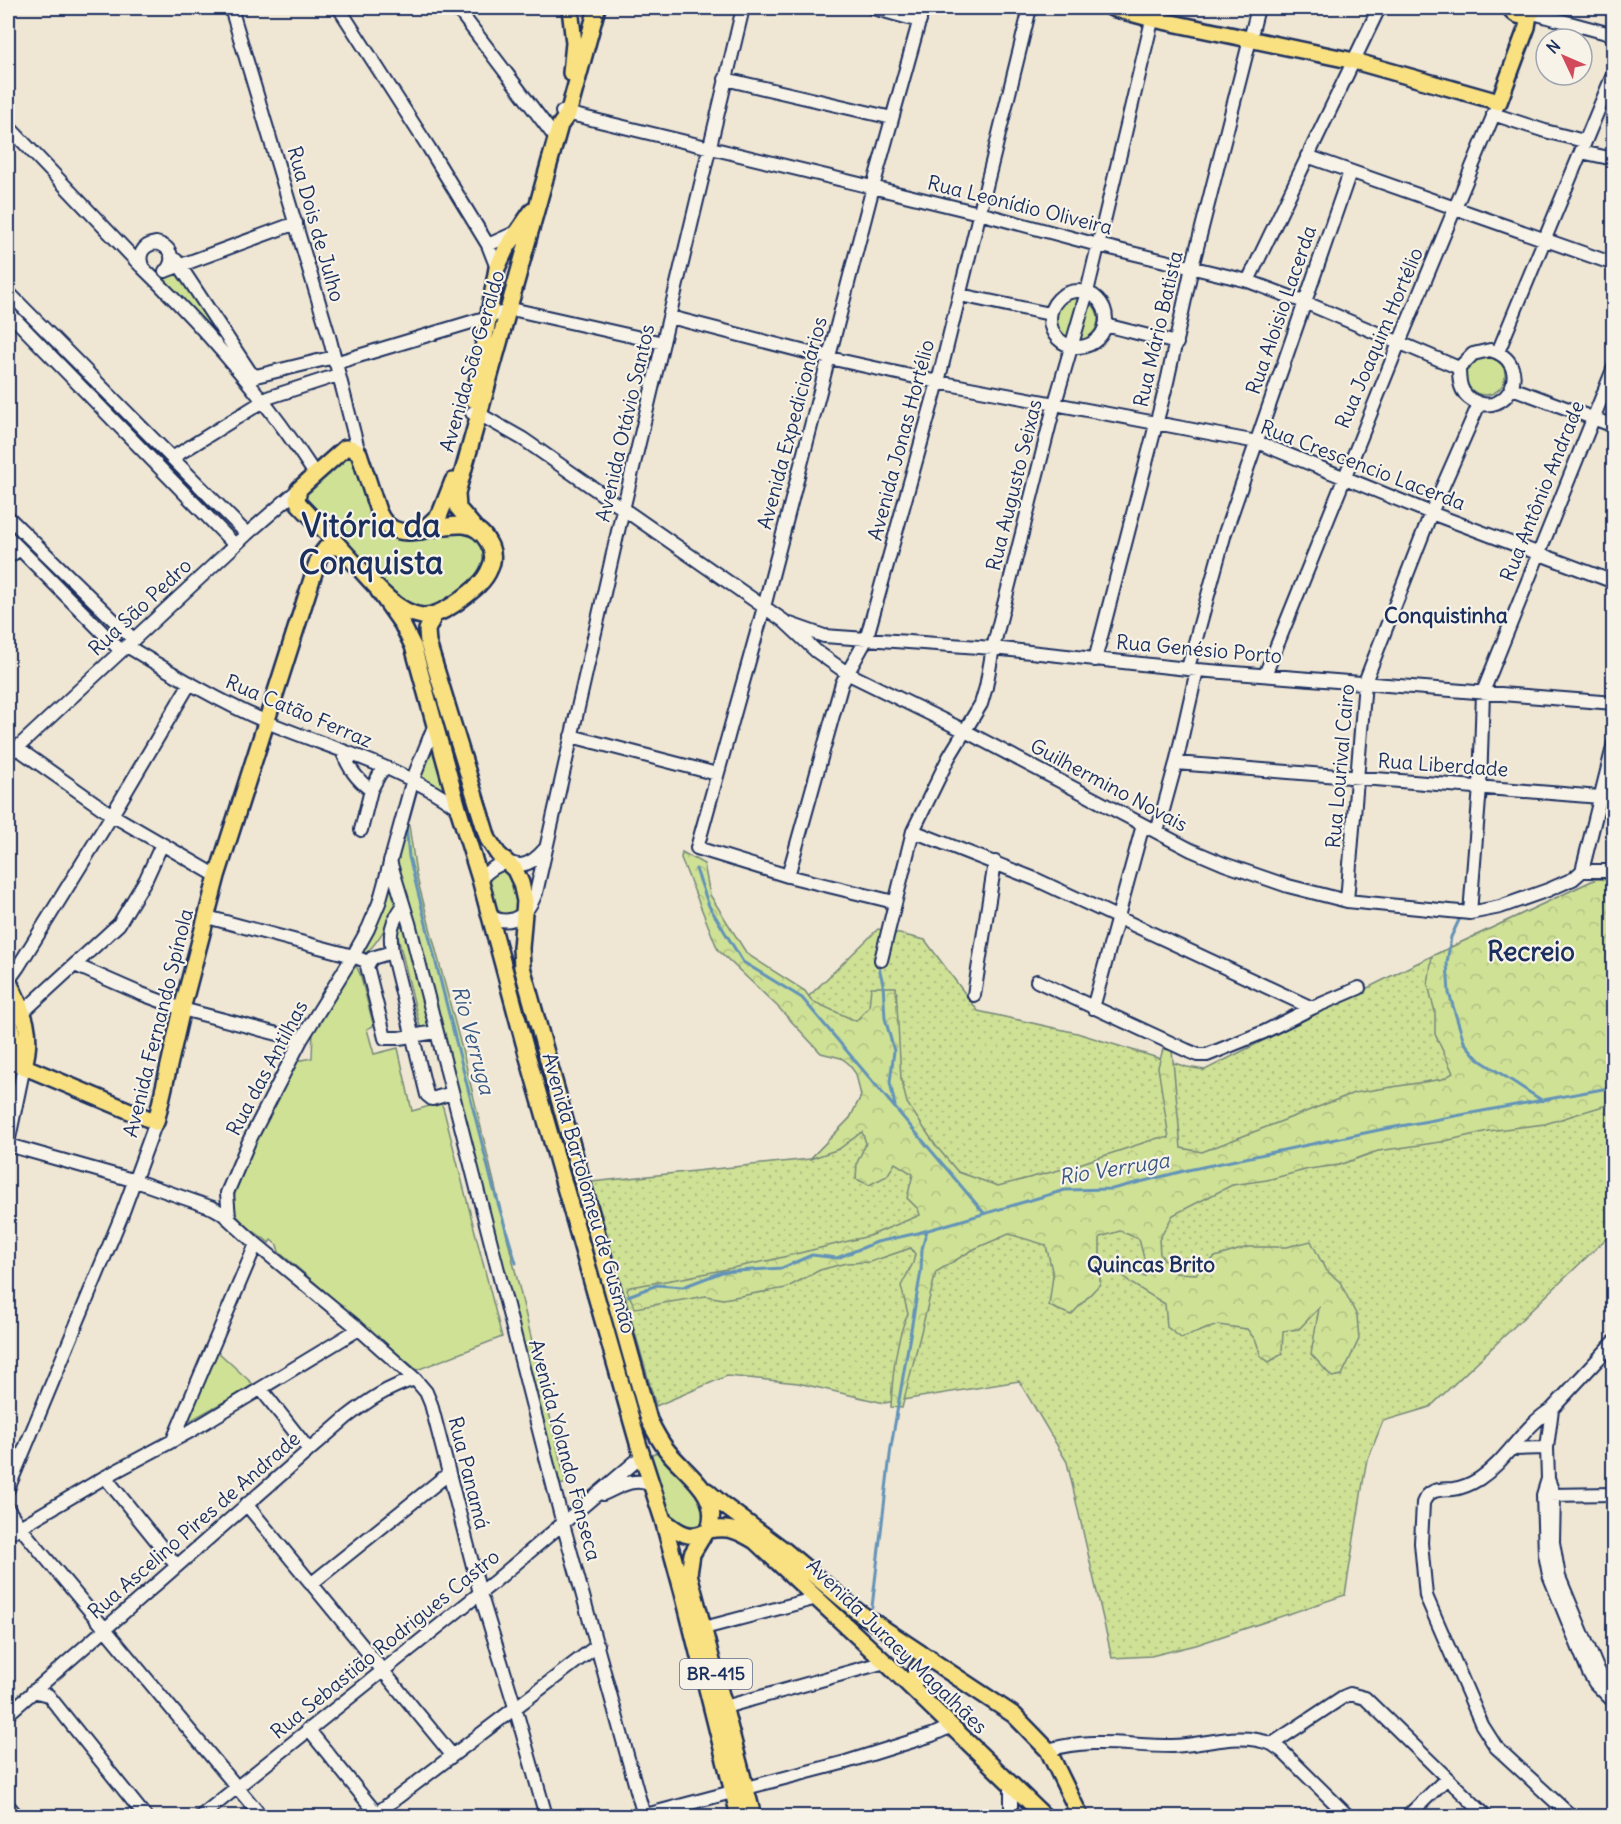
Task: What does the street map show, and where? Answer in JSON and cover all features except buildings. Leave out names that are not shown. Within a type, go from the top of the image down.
[{"type":"highway","points":[[8,1810],[13,1816]]},
{"type":"main road","points":[[1112,8],[1154,13],[1250,40],[1354,61],[1496,108]]},
{"type":"main road","points":[[1510,8],[1517,15],[1532,12]]},
{"type":"main road","points":[[562,123],[572,70],[574,43],[571,12],[583,10],[595,15]]},
{"type":"main road","name":"Rua Joaquim Hortélio","points":[[1496,108],[1532,12]]},
{"type":"main road","name":"Avenida São Geraldo","points":[[422,531],[440,514],[445,504],[508,311],[524,233],[539,201],[595,15]]},
{"type":"main road","name":"Avenida São Geraldo","points":[[434,615],[454,605],[482,582],[493,558],[491,546],[486,537],[461,512],[457,499],[475,414],[497,268],[506,249],[524,233]]},
{"type":"main road","points":[[434,615],[413,614],[378,590],[299,504],[297,499],[299,489],[345,448],[351,448],[359,453],[378,512],[384,523],[399,531],[422,531],[464,524],[474,527]]},
{"type":"main road","name":"Avenida Fernando Spínola","points":[[156,1122],[182,1009],[217,876],[319,558],[326,548],[339,546]]},
{"type":"main road","name":"Avenida Bartolomeu de Gusmão","points":[[378,590],[402,624],[413,645],[642,1456],[663,1520],[739,1790],[753,1816]]},
{"type":"main road","name":"Avenida Bartolomeu de Gusmão","points":[[434,615],[427,630],[428,644],[488,839],[498,854],[515,870],[524,894],[522,967],[649,1420],[667,1450],[703,1487]]},
{"type":"main road","points":[[8,981],[29,1030],[19,1062]]},
{"type":"main road","points":[[8,1012],[10,1036],[19,1062],[156,1122]]},
{"type":"main road","points":[[703,1487],[711,1508],[712,1522],[707,1532]]},
{"type":"main road","name":"Avenida Juracy Magalhães","points":[[703,1487],[857,1611],[1014,1715],[1048,1750],[1077,1814]]},
{"type":"main road","name":"Avenida Juracy Magalhães","points":[[663,1520],[680,1534],[694,1537],[719,1528],[734,1529],[755,1541],[818,1598],[1044,1816]]},
{"type":"main road","name":"Avenida Bartolomeu de Gusmão","points":[[707,1532],[692,1554],[689,1574],[725,1707],[739,1790],[739,1816]]},
{"type":"main road","points":[[914,1690],[915,1673],[922,1663],[930,1658]]},
{"type":"street","name":"Rua Dois de Julho","points":[[231,8],[296,222],[359,453]]},
{"type":"street","points":[[339,8],[488,245],[497,268]]},
{"type":"street","points":[[457,8],[562,123]]},
{"type":"street","name":"Avenida Otávio Santos","points":[[524,914],[531,906],[536,894],[623,511],[743,8]]},
{"type":"street","points":[[873,8],[920,21]]},
{"type":"street","name":"Avenida Expedicionários","points":[[788,876],[696,848],[764,607],[873,187],[923,8]]},
{"type":"street","name":"Avenida Jonas Hortélio","points":[[788,876],[842,683],[866,640],[938,382],[1030,8]]},
{"type":"street","name":"Rua Mário Batista","points":[[1095,660],[1177,343],[1192,267],[1258,8]]},
{"type":"street","points":[[1248,281],[1379,8]]},
{"type":"street","points":[[1532,12],[1614,35]]},
{"type":"street","name":"Rua Augusto Seixas","points":[[881,960],[913,831],[950,757],[981,704],[986,687],[993,648],[1055,403],[1087,292],[1154,13]]},
{"type":"street","points":[[1498,352],[1614,72]]},
{"type":"street","points":[[725,79],[892,118]]},
{"type":"street","points":[[1496,108],[1614,159]]},
{"type":"street","name":"Rua Joaquim Hortélio","points":[[1265,675],[1496,108]]},
{"type":"street","name":"Rua Leonídio Oliveira","points":[[562,123],[709,148],[1248,281],[1304,302],[1459,368]]},
{"type":"street","points":[[8,126],[253,380]]},
{"type":"street","points":[[1307,156],[1614,264]]},
{"type":"street","name":"Rua Aloisio Lacerda","points":[[1157,832],[1176,763],[1193,669],[1225,533],[1350,172]]},
{"type":"street","points":[[144,268],[158,274],[296,222]]},
{"type":"street","name":"Avenida São Geraldo","points":[[488,245],[524,233]]},
{"type":"street","points":[[144,268],[141,254],[151,243],[161,244],[171,252],[250,372],[263,401],[315,474]]},
{"type":"street","points":[[166,271],[171,261],[171,252]]},
{"type":"street","points":[[8,292],[248,534]]},
{"type":"street","points":[[1087,292],[1100,302],[1104,309],[1105,325],[1096,340],[1080,347],[1063,343],[1052,331],[1050,314],[1054,305],[1060,297],[1068,293],[1087,292]]},
{"type":"street","points":[[960,295],[1050,314]]},
{"type":"street","points":[[253,380],[336,365],[508,311],[522,310],[663,343]]},
{"type":"street","name":"Rua Crescencio Lacerda","points":[[670,317],[829,358],[938,382],[1257,442],[1431,513],[1614,582]]},
{"type":"street","points":[[10,320],[236,545]]},
{"type":"street","points":[[1105,325],[1177,343]]},
{"type":"street","points":[[1490,350],[1498,352],[1510,363],[1514,380],[1512,388],[1506,397],[1497,403],[1479,404],[1467,397],[1461,388],[1459,368],[1473,354],[1490,350]]},
{"type":"street","points":[[172,458],[263,401],[336,365]]},
{"type":"street","name":"Rua Antônio Andrade","points":[[1470,913],[1480,788],[1484,692],[1614,367]]},
{"type":"street","points":[[1512,388],[1614,426]]},
{"type":"street","name":"Rua Lourival Cairo","points":[[1347,901],[1365,682],[1400,599],[1431,513],[1479,404]]},
{"type":"street","name":"Guilhermino Novais","points":[[475,414],[523,439],[623,511],[764,607],[847,674],[965,731],[1191,850],[1224,864],[1288,886],[1347,901],[1470,913],[1500,907],[1548,890],[1573,879],[1582,871]]},
{"type":"street","name":"Rua São Pedro","points":[[12,751],[299,489]]},
{"type":"street","name":"Rua Catão Ferraz","points":[[8,517],[127,646]]},
{"type":"street","name":"Rua Catão Ferraz","points":[[8,537],[127,646],[189,683],[266,722],[413,779],[458,808]]},
{"type":"street","points":[[8,557],[20,550]]},
{"type":"street","name":"Rua Genésio Porto","points":[[784,621],[824,636],[993,648],[1193,669],[1614,703]]},
{"type":"street","points":[[8,981],[112,815],[189,683]]},
{"type":"street","name":"Rua das Antilhas","points":[[229,1218],[227,1193],[250,1139],[301,1040],[368,929],[378,903],[413,779],[435,724]]},
{"type":"street","points":[[571,736],[717,774]]},
{"type":"street","points":[[1614,743],[1582,871],[1614,871]]},
{"type":"street","points":[[12,751],[112,815],[217,876]]},
{"type":"street","points":[[342,751],[351,770],[361,783],[371,790]]},
{"type":"street","name":"Rua Liberdade","points":[[1176,763],[1600,797]]},
{"type":"street","points":[[361,830],[371,790],[383,768]]},
{"type":"street","points":[[1093,1008],[1143,825]]},
{"type":"street","points":[[913,831],[994,862],[1312,1008]]},
{"type":"street","points":[[23,1012],[119,924],[146,879],[162,844]]},
{"type":"street","points":[[480,879],[497,866],[507,863],[528,864],[546,848]]},
{"type":"street","name":"Avenida Yolando Fonseca","points":[[390,861],[409,923],[563,1524],[643,1816]]},
{"type":"street","points":[[974,995],[994,862]]},
{"type":"street","points":[[788,876],[894,902]]},
{"type":"street","points":[[404,906],[393,924],[390,936],[427,1095],[432,1099],[452,1093]]},
{"type":"street","points":[[491,917],[510,921],[524,914]]},
{"type":"street","points":[[207,917],[368,962]]},
{"type":"street","points":[[393,924],[409,923]]},
{"type":"street","points":[[368,962],[372,958],[392,952]]},
{"type":"street","points":[[368,962],[385,1038],[392,1039],[436,1032]]},
{"type":"street","points":[[75,964],[139,993],[182,1009],[301,1040]]},
{"type":"street","points":[[1037,981],[1203,1056],[1264,1032],[1359,988]]},
{"type":"street","points":[[19,1062],[8,1144],[136,1181],[213,1208],[229,1218],[256,1244],[184,1428]]},
{"type":"street","name":"Avenida Fernando Spínola","points":[[8,1489],[136,1181],[156,1122]]},
{"type":"street","name":"Rua Panamá","points":[[256,1244],[359,1329],[415,1379],[426,1392],[480,1593],[546,1816]]},
{"type":"street","points":[[8,1534],[173,1440],[184,1428],[261,1389],[359,1329]]},
{"type":"street","points":[[1571,1816],[1496,1747],[1482,1725],[1426,1596],[1421,1543],[1423,1503],[1430,1492],[1463,1487],[1492,1470],[1530,1426],[1552,1409],[1614,1342]]},
{"type":"street","name":"Rua Ascelino Pires de Andrade","points":[[8,1714],[176,1565],[369,1399],[394,1385],[415,1379]]},
{"type":"street","points":[[261,1389],[309,1450]]},
{"type":"street","points":[[1552,1409],[1547,1448],[1548,1479],[1553,1542],[1559,1576],[1602,1677],[1614,1690]]},
{"type":"street","points":[[1512,1449],[1547,1448]]},
{"type":"street","name":"Rua Sebastião Rodrigues Castro","points":[[201,1816],[480,1593],[642,1456]]},
{"type":"street","points":[[310,1584],[448,1474]]},
{"type":"street","points":[[105,1477],[176,1565]]},
{"type":"street","name":"Rua Sebastião Rodrigues Castro","points":[[591,1500],[637,1480],[651,1485]]},
{"type":"street","points":[[1549,1495],[1614,1494]]},
{"type":"street","points":[[1549,1495],[1545,1554],[1548,1575],[1589,1673],[1595,1683],[1614,1702]]},
{"type":"street","points":[[246,1504],[452,1755]]},
{"type":"street","points":[[8,1509],[20,1527],[261,1816]]},
{"type":"street","points":[[704,1628],[818,1598]]},
{"type":"street","points":[[308,1729],[375,1815],[598,1645]]},
{"type":"street","points":[[725,1707],[885,1662]]},
{"type":"street","points":[[33,1692],[48,1695],[145,1816]]},
{"type":"street","points":[[1272,1744],[1343,1697],[1350,1694],[1365,1698],[1486,1816]]},
{"type":"street","points":[[643,1816],[846,1762],[932,1736],[952,1726]]},
{"type":"street","points":[[1048,1750],[1082,1743],[1179,1746],[1239,1737],[1258,1739],[1282,1751],[1348,1816]]},
{"type":"street","points":[[1408,1816],[1446,1779]]},
{"type":"street","points":[[1011,1784],[1011,1808],[1014,1816]]},
{"type":"green space","points":[[180,269],[217,328],[210,329],[161,280]]},
{"type":"green space","points":[[1077,298],[1085,299],[1092,304],[1097,311],[1097,327],[1092,334],[1085,339],[1077,340],[1069,339],[1062,334],[1057,327],[1056,319],[1057,311],[1062,304],[1069,299]]},
{"type":"green space","points":[[1485,355],[1499,361],[1505,375],[1499,389],[1485,395],[1471,389],[1465,375],[1471,361]]},
{"type":"green space","points":[[351,448],[388,526],[451,525],[486,537],[491,568],[434,615],[406,611],[297,494]]},
{"type":"green space","points":[[431,736],[447,793],[416,778]]},
{"type":"green space","points":[[404,824],[409,825],[416,874],[465,1061],[566,1483],[560,1485],[397,866],[396,856]]},
{"type":"green space","points":[[682,852],[704,864],[710,895],[747,954],[805,991],[812,1001],[856,1021],[869,1007],[871,987],[896,987],[901,1079],[907,1103],[936,1146],[958,1172],[998,1186],[1067,1168],[1158,1138],[1169,1138],[1158,1067],[1163,1049],[1172,1050],[1181,1148],[1202,1152],[1354,1093],[1443,1079],[1453,1073],[1435,1034],[1435,1012],[1428,985],[1432,956],[1596,879],[1613,880],[1613,1103],[1545,1124],[1488,1131],[1441,1142],[1378,1151],[1339,1165],[1232,1185],[1173,1215],[1159,1240],[1160,1254],[1176,1273],[1196,1274],[1215,1257],[1248,1247],[1287,1247],[1311,1241],[1325,1269],[1340,1282],[1357,1316],[1359,1339],[1342,1375],[1332,1377],[1311,1354],[1319,1308],[1299,1329],[1283,1331],[1282,1354],[1269,1362],[1261,1356],[1256,1341],[1247,1329],[1218,1325],[1181,1338],[1167,1327],[1165,1304],[1132,1284],[1117,1270],[1145,1276],[1145,1262],[1139,1239],[1120,1231],[1100,1237],[1100,1284],[1071,1315],[1049,1306],[1053,1275],[1046,1245],[1009,1234],[974,1249],[936,1272],[902,1408],[891,1407],[898,1346],[908,1314],[901,1286],[913,1263],[915,1254],[911,1248],[870,1262],[846,1263],[820,1270],[786,1288],[723,1299],[706,1296],[635,1308],[627,1290],[630,1287],[771,1260],[869,1236],[920,1215],[918,1209],[907,1198],[913,1174],[895,1163],[887,1176],[869,1185],[856,1179],[857,1163],[866,1143],[862,1132],[839,1149],[810,1159],[850,1118],[861,1096],[856,1074],[841,1058],[821,1053],[777,1006],[718,950],[681,858]]},
{"type":"green space","points":[[503,869],[512,874],[519,908],[514,914],[507,916],[496,909],[489,880],[492,873]]},
{"type":"green space","points":[[390,876],[396,904],[377,940],[363,954],[361,952]]},
{"type":"green space","points":[[1596,879],[1613,880],[1613,1232],[1430,1407],[1383,1421],[1366,1464],[1345,1595],[1196,1645],[1151,1656],[1112,1658],[1067,1462],[1019,1381],[884,1403],[798,1383],[727,1376],[656,1406],[592,1182],[810,1159],[850,1118],[877,1064],[808,997],[878,929],[925,940],[978,1011],[1077,1033],[1187,1067],[1205,1070],[1413,965]]},
{"type":"green space","points":[[399,927],[405,927],[430,1028],[421,1031],[397,933]]},
{"type":"green space","points":[[355,963],[373,1023],[373,1026],[367,1029],[374,1054],[398,1048],[412,1111],[440,1103],[443,1107],[502,1337],[417,1370],[279,1252],[277,1245],[271,1240],[269,1243],[245,1225],[235,1212],[234,1200],[238,1182],[257,1137],[297,1061],[312,1058],[313,1031]]},
{"type":"green space","points":[[217,1351],[254,1385],[186,1423]]},
{"type":"green space","points":[[658,1452],[664,1453],[696,1485],[709,1520],[700,1531],[675,1523],[665,1509],[649,1457]]},
{"type":"waterway","name":"Rio Verruga","points":[[406,825],[409,857],[492,1183],[516,1263]]},
{"type":"waterway","points":[[696,869],[709,906],[743,962],[802,998],[984,1213]]},
{"type":"waterway","points":[[1459,920],[1451,937],[1447,963],[1449,993],[1464,1042],[1478,1059],[1543,1101]]},
{"type":"waterway","points":[[879,967],[883,984],[885,1018],[894,1051],[890,1082],[895,1106]]},
{"type":"waterway","name":"Rio Verruga","points":[[628,1296],[657,1285],[683,1287],[722,1272],[782,1268],[812,1255],[837,1258],[877,1242],[918,1233],[1065,1190],[1112,1189],[1188,1170],[1379,1130],[1614,1087]]},
{"type":"waterway","points":[[872,1607],[891,1447],[921,1271],[922,1249],[927,1230]]},
{"type":"district","name":"Vitória da Conquista","points":[[371,544]]},
{"type":"district","name":"Conquistinha","points":[[1446,616]]},
{"type":"district","name":"Recreio","points":[[1531,952]]},
{"type":"district","name":"Quincas Brito","points":[[1151,1265]]}]
